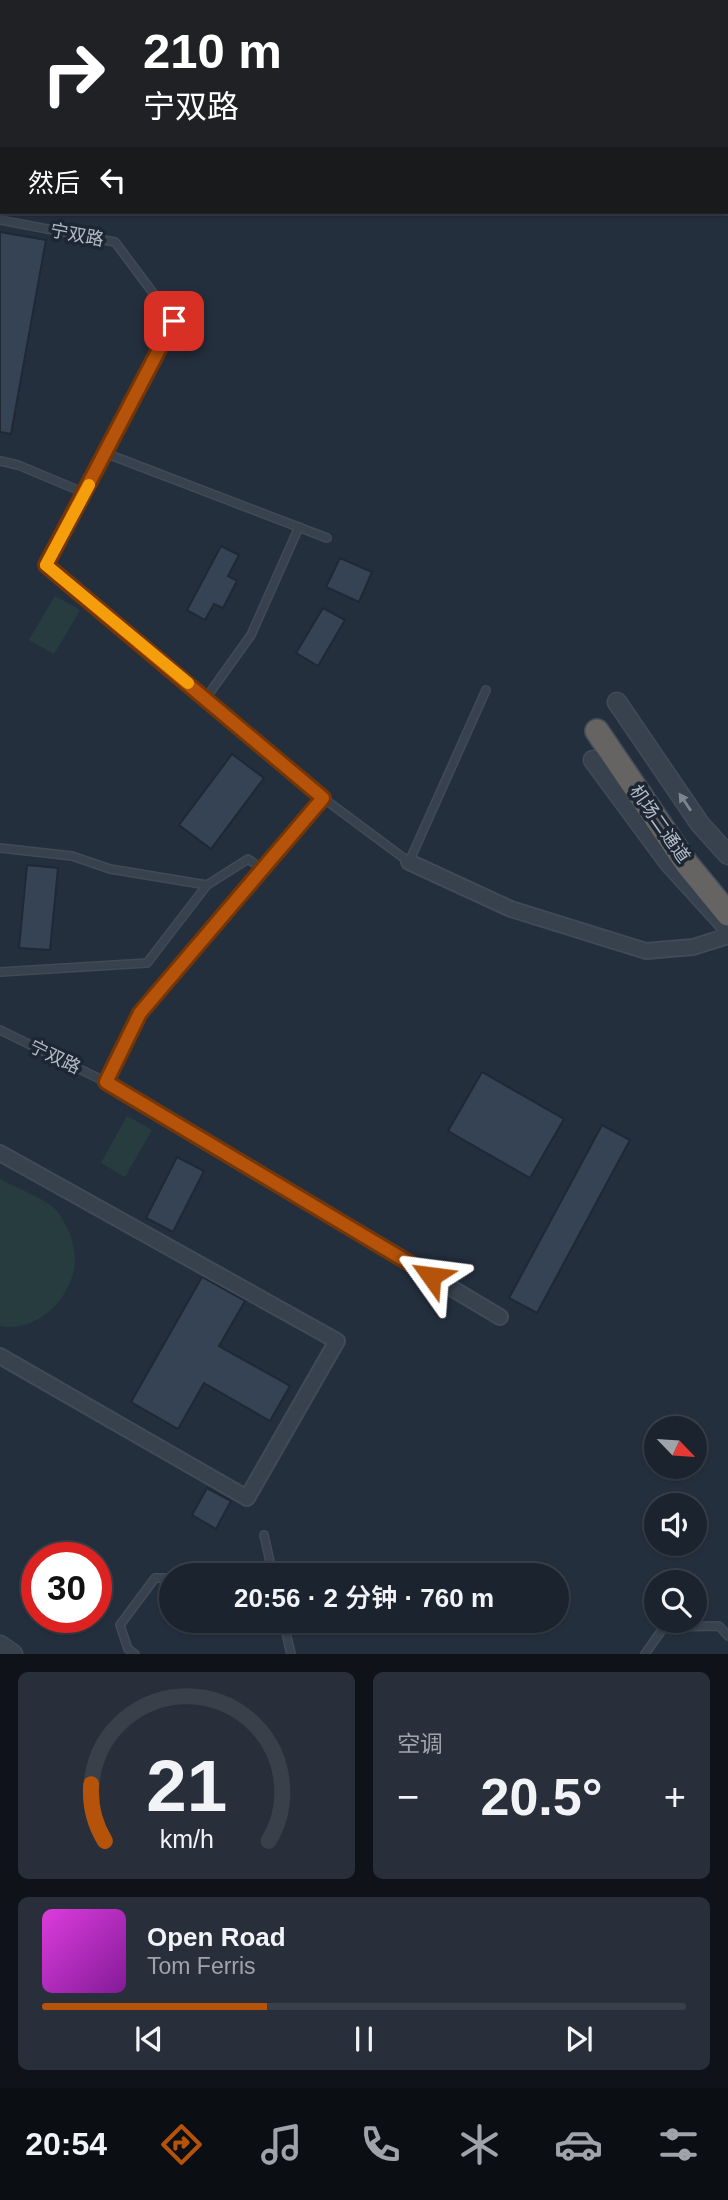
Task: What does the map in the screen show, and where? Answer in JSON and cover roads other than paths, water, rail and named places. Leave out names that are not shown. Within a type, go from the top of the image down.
[{"type":"highway","points":[[608,719],[697,855],[728,891]]},
{"type":"highway","name":"机场二通道","points":[[608,719],[687,864],[728,914]]},
{"type":"street","points":[[608,719],[728,855]]},
{"type":"street","points":[[593,760],[669,863],[728,928]]},
{"type":"street","points":[[410,862],[510,909],[646,951],[693,947],[728,936]]},
{"type":"street","points":[[106,1082],[500,1317]]},
{"type":"street","points":[[0,1153],[337,1341],[247,1498],[0,1356]]},
{"type":"street","points":[[0,1645],[13,1654]]},
{"type":"lane","name":"宁双路","points":[[0,220],[115,242],[174,321],[46,565],[323,798],[410,862]]},
{"type":"lane","points":[[105,453],[327,538]]},
{"type":"lane","points":[[0,461],[18,464],[85,493]]},
{"type":"lane","points":[[206,698],[251,635],[299,527]]},
{"type":"lane","points":[[410,862],[486,690]]},
{"type":"lane","points":[[106,1082],[140,1013],[323,798]]},
{"type":"lane","points":[[0,848],[72,856],[110,869],[207,885]]},
{"type":"lane","points":[[0,972],[147,963],[207,885],[248,859],[262,869]]},
{"type":"lane","name":"宁双路","points":[[0,1030],[106,1082]]},
{"type":"lane","points":[[264,1535],[270,1563]]},
{"type":"lane","points":[[135,1654],[128,1648],[120,1625],[155,1578],[159,1578]]},
{"type":"lane","points":[[645,1654],[664,1627],[719,1626],[728,1636]]},
{"type":"lane","points":[[286,1633],[290,1654]]}]
